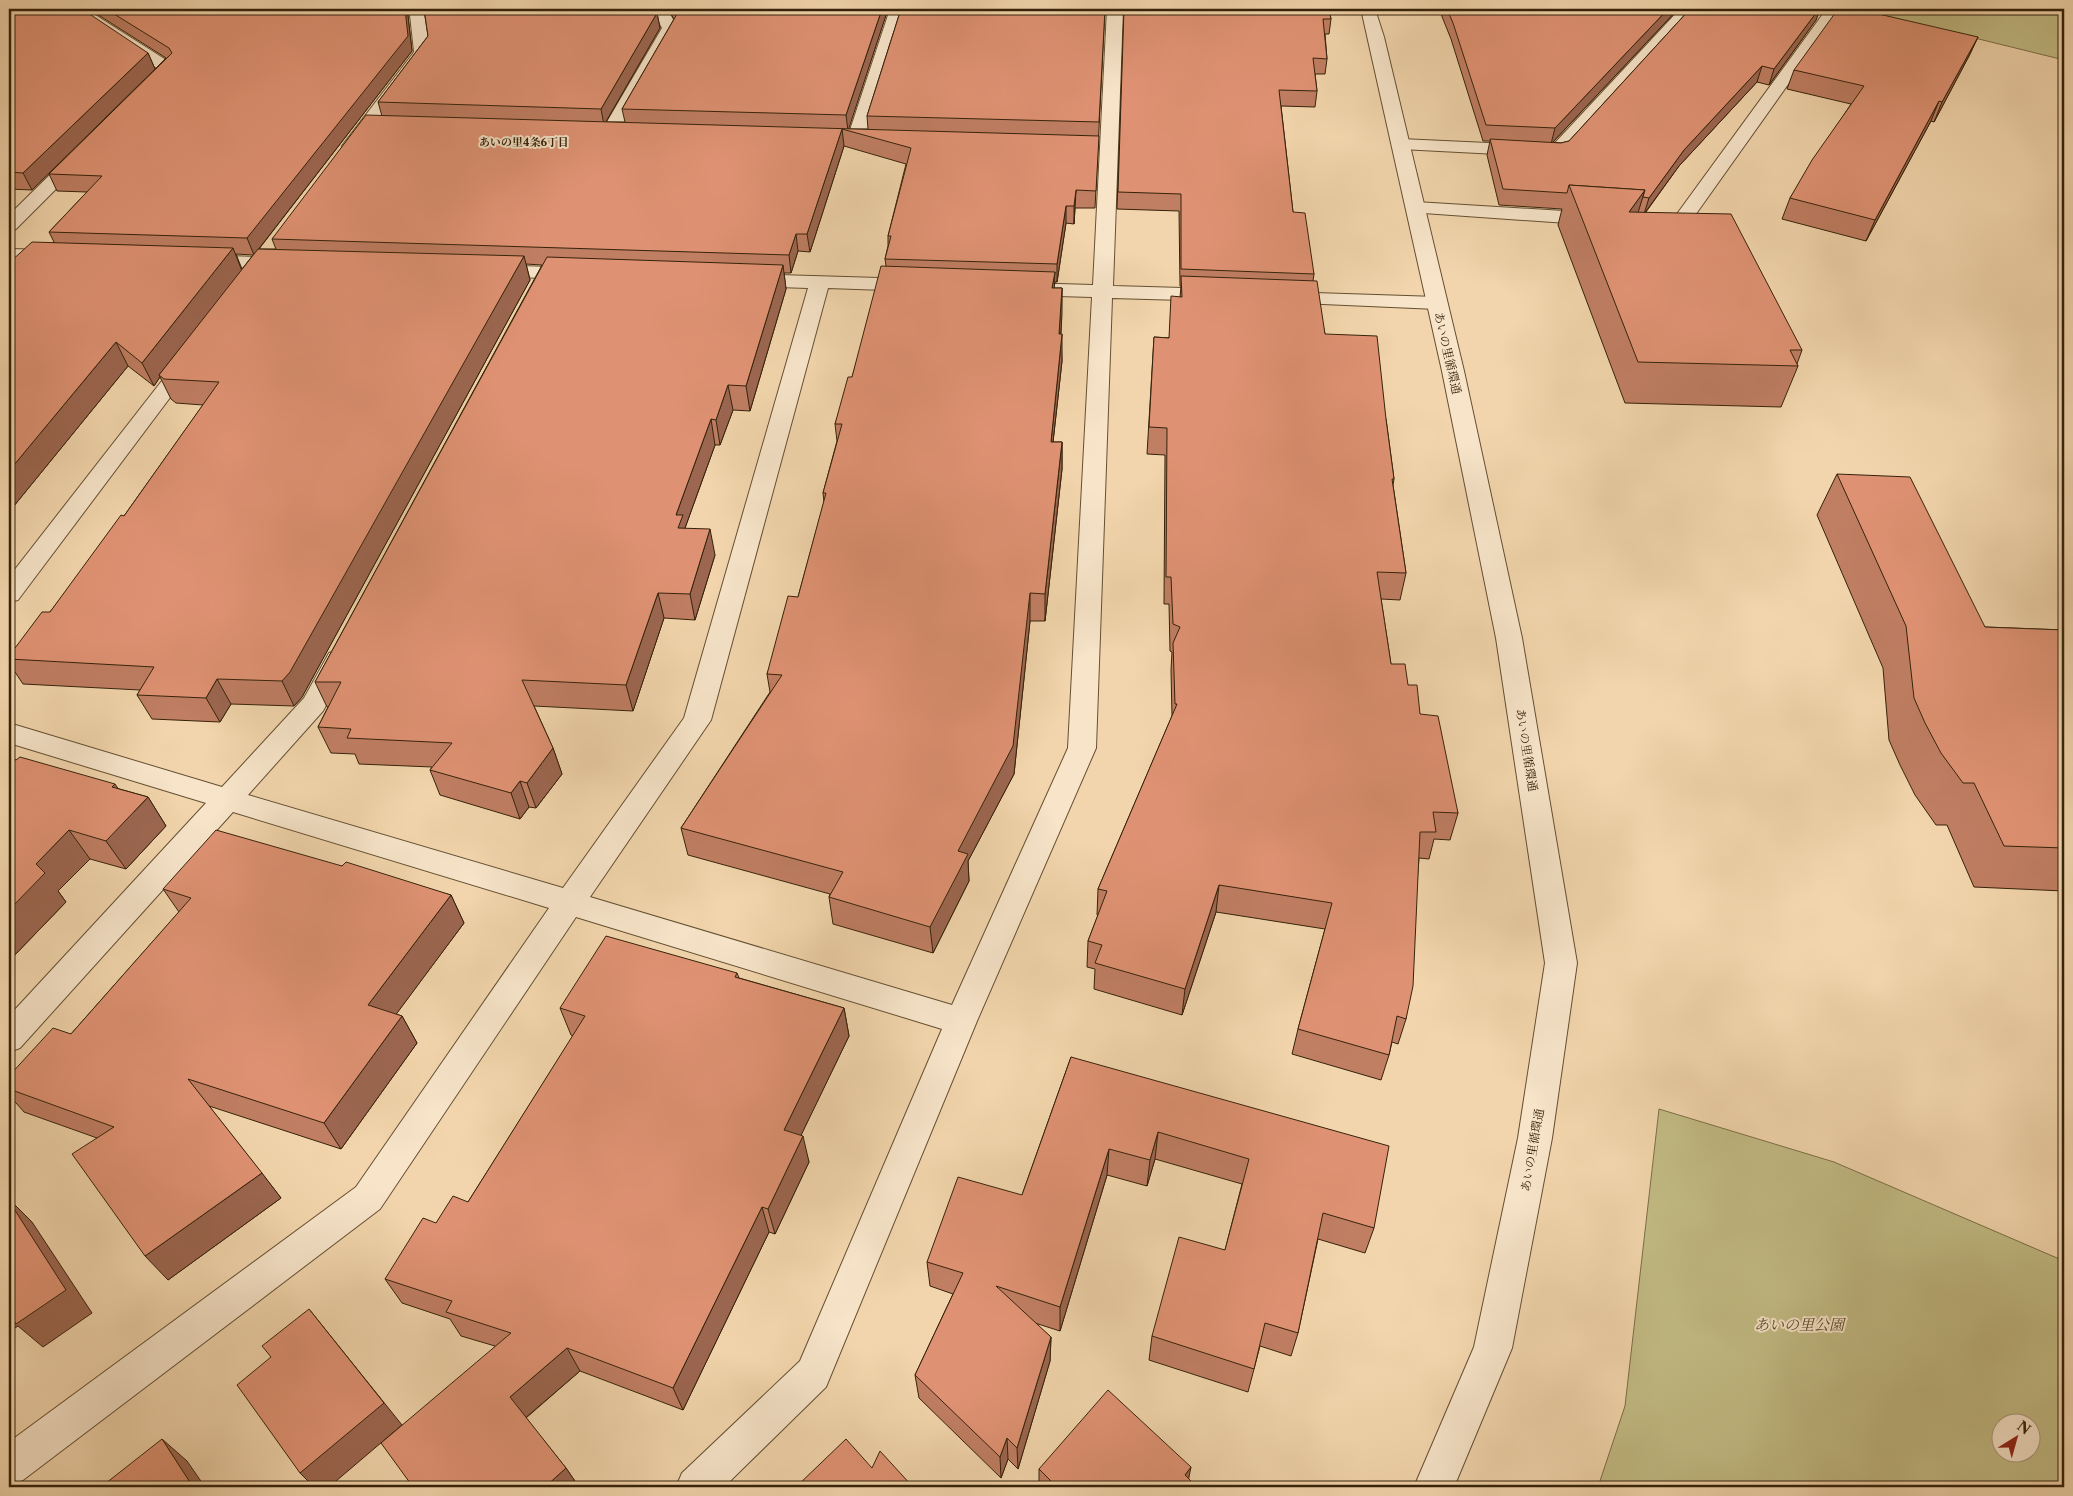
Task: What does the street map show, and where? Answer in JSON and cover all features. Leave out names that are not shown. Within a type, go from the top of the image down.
[{"type":"street","points":[[76,9],[168,68],[141,95]]},
{"type":"street","points":[[338,163],[377,125],[422,52],[417,13],[409,9]]},
{"type":"street","points":[[610,132],[670,28],[660,9]]},
{"type":"street","points":[[856,139],[898,9]]},
{"type":"street","points":[[696,1487],[813,1374],[961,1021],[1082,748],[1101,292],[1100,146],[1115,9]]},
{"type":"street","name":"あいの里循環通","points":[[1368,9],[1416,208],[1509,638],[1561,962],[1536,1138],[1493,1348],[1434,1487]]},
{"type":"street","points":[[1401,144],[1557,152],[1688,9]]},
{"type":"street","points":[[1640,222],[1679,224],[1830,14]]},
{"type":"street","points":[[590,131],[630,132]]},
{"type":"street","points":[[837,138],[876,139]]},
{"type":"street","points":[[9,225],[92,143]]},
{"type":"street","points":[[1416,208],[1611,220]]},
{"type":"street","points":[[9,255],[77,257]]},
{"type":"street","points":[[185,260],[302,264]]},
{"type":"street","points":[[477,270],[595,274]]},
{"type":"street","points":[[532,299],[546,272]]},
{"type":"street","points":[[732,279],[927,286]]},
{"type":"street","points":[[9,1466],[368,1198],[569,903],[697,720],[820,282]]},
{"type":"street","points":[[1004,288],[1240,296]]},
{"type":"street","points":[[1269,297],[1437,303]]},
{"type":"street","points":[[9,594],[202,342]]},
{"type":"street","points":[[9,1038],[314,704],[347,642]]},
{"type":"street","points":[[9,733],[961,1021]]},
{"type":"green space","points":[[1857,9],[2064,9],[2064,60]]},
{"type":"green space","name":"あいの里公園","points":[[1659,1109],[1834,1162],[2064,1261],[2064,1487],[1598,1487],[1625,1406]]},
{"type":"building","points":[[9,9],[82,9],[148,53],[23,173],[9,172]]},
{"type":"building","points":[[106,9],[405,9],[408,36],[247,238],[49,232],[102,176],[49,174],[172,53],[169,48]]},
{"type":"building","points":[[424,9],[655,9],[657,13],[601,109],[378,102],[428,36]]},
{"type":"building","points":[[674,9],[882,9],[846,115],[622,109],[677,14]]},
{"type":"building","points":[[901,9],[1105,9],[1099,122],[867,116]]},
{"type":"building","points":[[1124,9],[1329,9],[1331,19],[1323,19],[1327,59],[1313,58],[1317,91],[1279,90],[1293,212],[1305,213],[1314,274],[1181,269],[1181,194],[1118,192]]},
{"type":"building","points":[[1447,9],[1668,9],[1555,128],[1486,125]]},
{"type":"building","points":[[1690,9],[1819,9],[1774,69],[1762,66],[1684,150],[1649,198],[1643,197],[1645,190],[1569,185],[1567,193],[1503,189],[1490,139],[1561,143],[1569,141]]},
{"type":"building","points":[[1838,9],[1857,9],[1978,37],[1942,102],[1939,101],[1875,220],[1790,198],[1812,160],[1864,86],[1794,70]]},
{"type":"building","points":[[366,115],[1099,136],[1096,191],[1076,190],[1074,206],[1066,206],[1057,264],[885,259],[891,236],[888,236],[911,148],[842,129],[807,234],[796,234],[789,255],[272,239]]},
{"type":"building","points":[[1569,185],[1645,190],[1629,212],[1731,214],[1802,350],[1790,350],[1798,366],[1638,362]]},
{"type":"building","points":[[32,242],[233,248],[142,363],[116,342],[9,471],[9,263]]},
{"type":"building","points":[[258,249],[524,256],[290,672],[282,681],[217,679],[206,698],[137,695],[154,667],[9,659],[9,656],[42,612],[50,612],[121,515],[124,516],[219,382],[164,379],[159,375]]},
{"type":"building","points":[[547,257],[783,265],[746,386],[728,385],[716,420],[711,419],[676,515],[683,515],[678,528],[710,529],[690,594],[658,593],[626,685],[522,680],[553,748],[527,783],[520,781],[511,793],[430,770],[452,743],[347,738],[351,729],[318,727],[341,682],[315,682]]},
{"type":"building","points":[[881,266],[1055,272],[1052,288],[1062,288],[1059,334],[1062,334],[1051,442],[1062,442],[1045,594],[1030,593],[1013,746],[958,851],[968,854],[930,927],[829,897],[843,872],[681,828],[782,675],[767,674],[788,596],[798,597],[826,493],[823,493],[842,424],[835,424],[848,377],[852,377]]},
{"type":"building","points":[[1181,276],[1317,281],[1325,334],[1377,336],[1394,479],[1392,479],[1406,573],[1377,572],[1391,664],[1405,664],[1408,685],[1417,685],[1420,714],[1438,716],[1458,813],[1433,812],[1436,832],[1420,832],[1413,986],[1406,1019],[1397,1016],[1389,1055],[1298,1029],[1332,903],[1219,885],[1185,989],[1095,963],[1102,945],[1088,941],[1107,891],[1098,889],[1177,704],[1175,704],[1173,643],[1180,627],[1173,624],[1171,577],[1166,577],[1167,428],[1149,427],[1154,337],[1169,338],[1171,296],[1182,297]]},
{"type":"building","points":[[1837,474],[1910,477],[1985,627],[2064,630],[2064,848],[2004,846],[1974,783],[1963,783],[1941,753],[1914,698],[1906,626]]},
{"type":"building","points":[[20,757],[115,784],[112,787],[148,797],[106,841],[69,830],[36,864],[45,873],[9,910],[9,758],[16,760]]},
{"type":"building","points":[[216,830],[342,866],[346,862],[451,895],[368,1005],[402,1016],[324,1123],[188,1079],[262,1173],[145,1256],[72,1154],[114,1127],[9,1089],[9,1076],[53,1028],[71,1034],[191,898],[163,889]]},
{"type":"building","points":[[606,936],[737,973],[735,977],[844,1008],[784,1130],[803,1136],[768,1209],[762,1207],[673,1388],[567,1348],[510,1397],[566,1468],[545,1487],[413,1487],[381,1443],[511,1333],[446,1312],[452,1301],[385,1279],[423,1218],[436,1223],[453,1196],[468,1202],[585,1016],[560,1008]]},
{"type":"building","points":[[1071,1057],[1389,1146],[1374,1228],[1323,1213],[1298,1333],[1265,1323],[1254,1369],[1152,1336],[1179,1237],[1225,1250],[1249,1159],[1158,1132],[1150,1160],[1109,1149],[1060,1307],[996,1286],[1051,1337],[1017,1448],[1007,1438],[1000,1457],[915,1375],[963,1273],[927,1262],[958,1177],[1022,1195]]},
{"type":"building","points":[[9,1201],[66,1290],[16,1324],[9,1313]]},
{"type":"building","points":[[309,1309],[384,1403],[300,1473],[237,1385],[271,1357],[262,1346]]},
{"type":"building","points":[[1108,1390],[1191,1467],[1185,1475],[1197,1487],[1057,1487],[1039,1469]]},
{"type":"building","points":[[162,1439],[193,1487],[101,1487]]},
{"type":"building","points":[[846,1439],[872,1468],[880,1451],[913,1487],[796,1487]]},
{"type":"district","name":"あいの里4条6丁目","points":[[524,142]]}]
